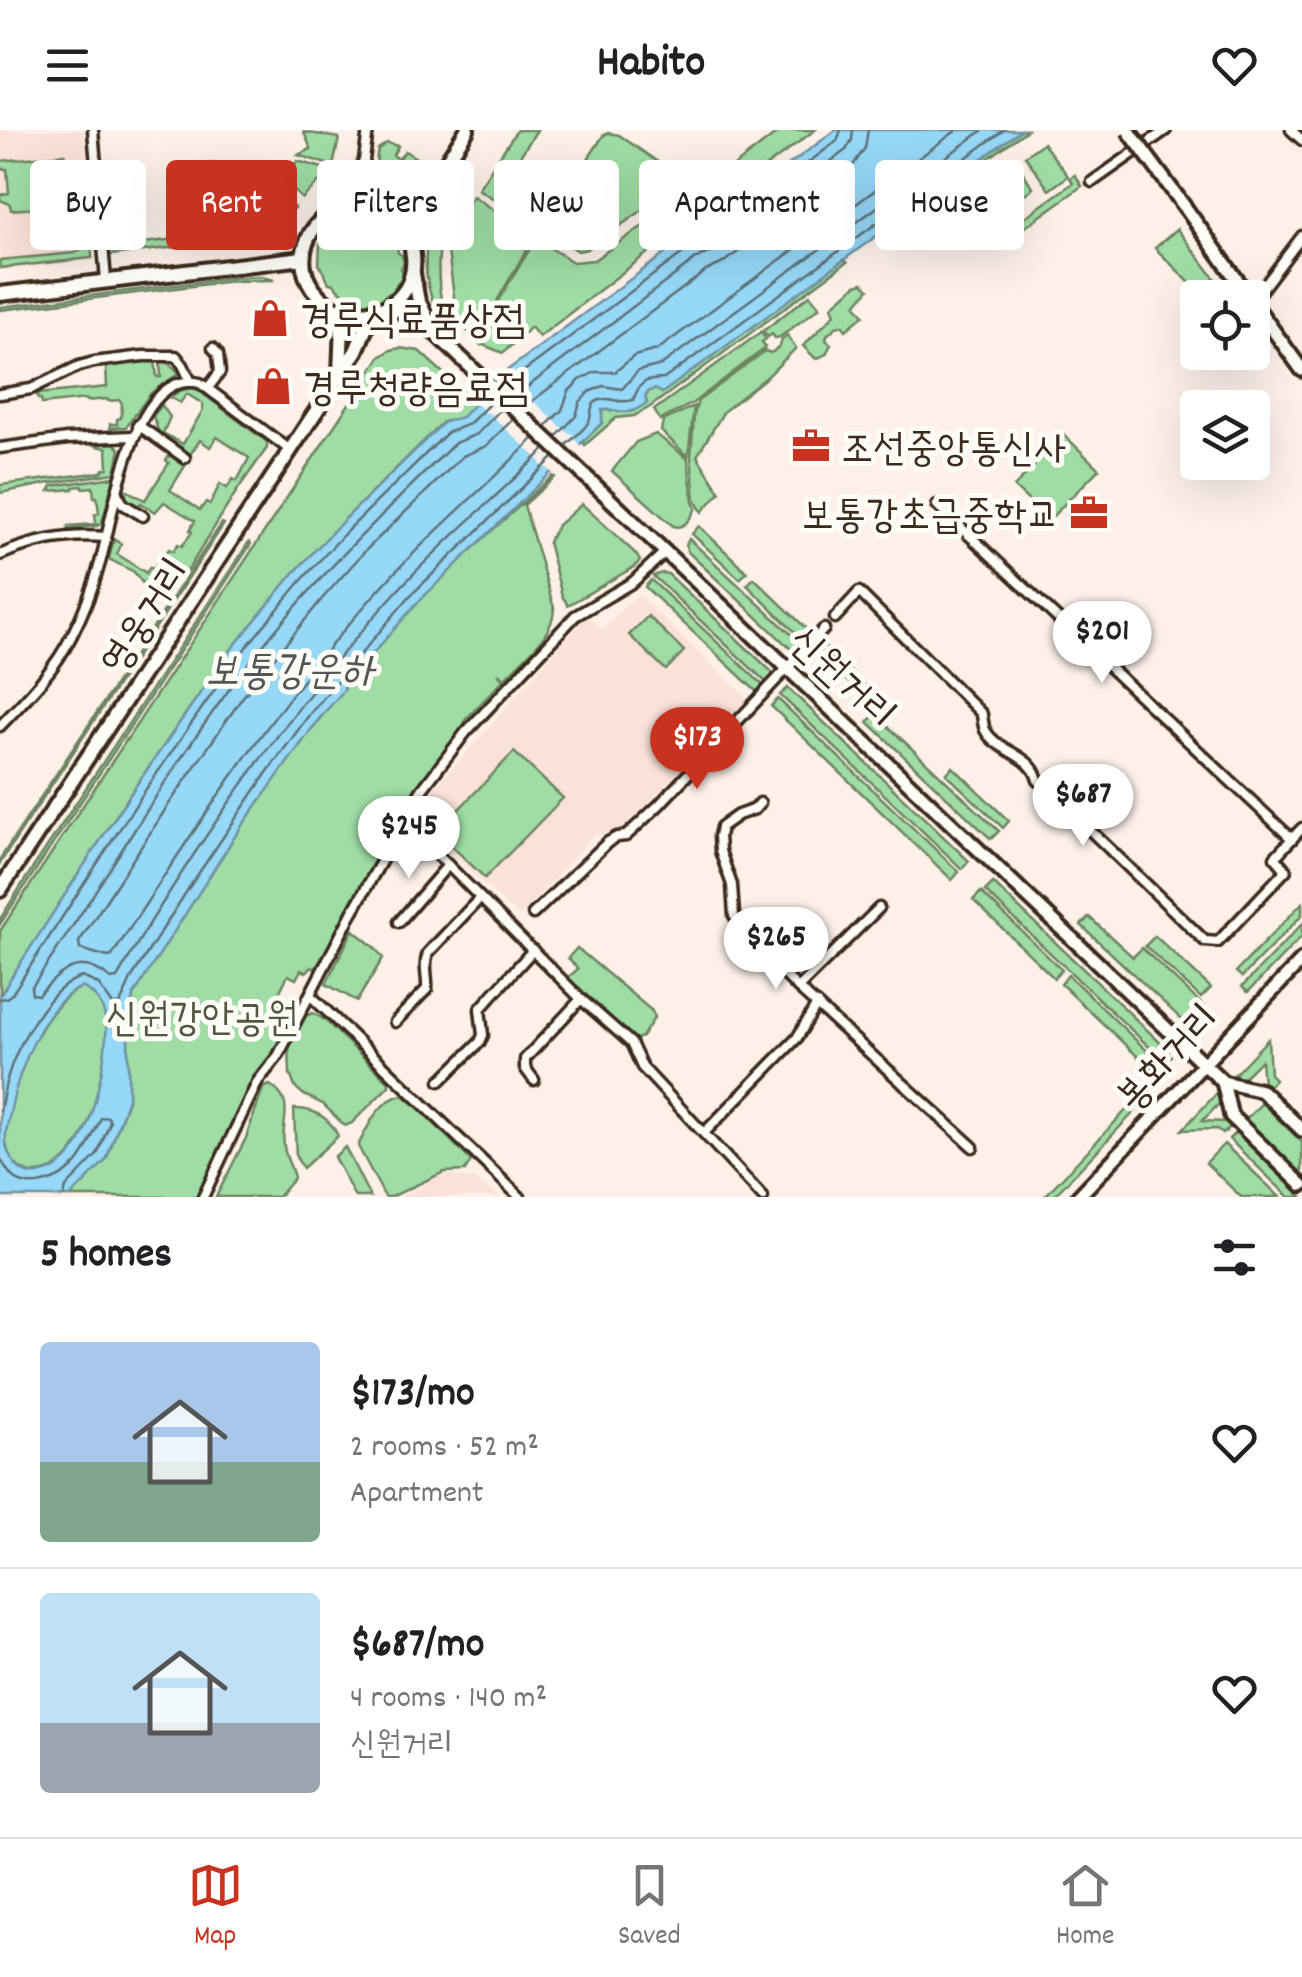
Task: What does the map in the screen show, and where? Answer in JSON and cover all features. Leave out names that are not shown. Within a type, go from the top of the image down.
[{"type":"main road","points":[[448,160],[467,130]]},
{"type":"main road","points":[[1128,130],[1237,280]]},
{"type":"main road","points":[[317,224],[308,235],[303,258],[306,276],[342,324],[340,375]]},
{"type":"main road","points":[[321,299],[340,310],[362,313],[389,306],[407,290],[412,250]]},
{"type":"main road","points":[[0,294],[303,258]]},
{"type":"main road","name":"신원거리","points":[[413,267],[418,300],[438,336]]},
{"type":"main road","name":"신원거리","points":[[389,306],[413,317],[438,336],[1223,1082]]},
{"type":"main road","name":"영웅거리","points":[[0,890],[356,351],[373,311]]},
{"type":"main road","points":[[1270,325],[1302,370]]},
{"type":"main road","name":"봉화거리","points":[[1078,1197],[1302,960]]},
{"type":"main road","points":[[1302,1130],[1262,1091],[1223,1082],[1230,1116],[1302,1186]]},
{"type":"street","points":[[94,130],[106,280]]},
{"type":"street","points":[[364,160],[368,130]]},
{"type":"street","points":[[1092,182],[1166,130]]},
{"type":"street","points":[[1291,130],[1302,140]]},
{"type":"street","points":[[1268,280],[1302,236]]},
{"type":"street","points":[[208,388],[220,372],[213,348]]},
{"type":"street","points":[[0,394],[31,388],[79,366],[144,356],[176,356],[190,380]]},
{"type":"street","points":[[0,726],[45,677],[72,637],[93,587],[133,436],[144,412],[166,389],[190,380],[208,388],[290,450]]},
{"type":"street","points":[[138,425],[186,458]]},
{"type":"street","points":[[1,444],[133,436]]},
{"type":"street","points":[[118,495],[123,504],[143,516]]},
{"type":"street","points":[[937,505],[1292,839]]},
{"type":"street","points":[[0,555],[56,538],[106,536]]},
{"type":"street","points":[[203,1197],[258,1081],[278,1056],[421,791],[466,732],[575,616],[632,582],[665,552]]},
{"type":"street","points":[[835,618],[860,592],[982,714],[984,730],[1036,772],[1038,780],[1205,941],[1218,942],[1286,870],[1274,857],[1302,828]]},
{"type":"street","points":[[532,914],[608,842],[626,836],[659,805],[824,629]]},
{"type":"street","points":[[760,804],[721,827],[720,851],[732,885],[734,916],[761,951],[798,988],[973,1147]]},
{"type":"street","points":[[404,820],[581,1000],[631,1043],[642,1066],[763,1197]]},
{"type":"street","points":[[398,922],[448,865]]},
{"type":"street","points":[[395,1022],[427,989],[424,964],[428,954],[480,898]]},
{"type":"street","points":[[798,988],[879,908]]},
{"type":"street","points":[[440,1080],[480,1042],[480,1009],[533,950]]},
{"type":"street","points":[[310,995],[520,1197]]},
{"type":"street","points":[[534,1080],[524,1068],[525,1060],[581,1000]]},
{"type":"street","points":[[704,1132],[797,1038],[817,1004]]},
{"type":"shaded area","points":[[0,130],[84,130],[86,160],[30,160],[30,250],[93,250],[94,260],[0,270]]},
{"type":"shaded area","points":[[638,594],[748,699],[622,830],[594,835],[519,917],[411,815],[587,616],[602,629]]},
{"type":"shaded area","points":[[443,1174],[474,1179],[501,1197],[400,1197]]},
{"type":"green space","points":[[517,130],[537,130],[518,160],[497,160]]},
{"type":"green space","points":[[781,130],[815,130],[775,160],[742,160]]},
{"type":"green space","points":[[1021,130],[1027,130],[986,160],[980,160]]},
{"type":"green space","points":[[304,132],[339,138],[334,160],[317,161],[298,155],[311,149]]},
{"type":"green space","points":[[619,135],[655,160],[639,160],[639,213],[619,227],[619,160],[587,160],[603,136]]},
{"type":"green space","points":[[387,143],[398,146],[393,155],[399,159],[405,151],[419,160],[377,160],[378,149]]},
{"type":"green space","points":[[1043,143],[1068,176],[1049,190],[1025,156]]},
{"type":"green space","points":[[65,154],[66,160],[30,160],[30,208],[11,210],[10,204],[0,200],[0,195],[9,193],[7,169],[0,169],[0,161]]},
{"type":"green space","points":[[297,161],[317,166],[317,183],[302,199],[297,194]]},
{"type":"green space","points":[[494,165],[494,199],[478,189]]},
{"type":"green space","points":[[1024,174],[1033,188],[1024,195]]},
{"type":"green space","points":[[1075,175],[1082,186],[1024,228],[1024,218],[1073,183],[1070,178]]},
{"type":"green space","points":[[474,197],[494,210],[494,250],[526,250],[498,299],[481,345],[457,320],[448,251],[474,250]]},
{"type":"green space","points":[[639,229],[639,250],[652,250],[539,337],[531,327],[503,353],[483,345],[499,299],[529,250],[554,250],[573,262],[594,260],[608,250],[619,250],[619,243]]},
{"type":"green space","points":[[1177,229],[1216,280],[1187,280],[1155,248]]},
{"type":"green space","points":[[166,240],[166,248],[110,255],[109,250],[146,250],[146,243]]},
{"type":"green space","points":[[92,250],[92,258],[0,268],[0,260]]},
{"type":"green space","points":[[320,250],[398,250],[404,263],[401,280],[393,292],[381,301],[367,304],[350,300],[329,283],[319,264]]},
{"type":"green space","points":[[426,250],[440,250],[443,310],[438,314],[428,285]]},
{"type":"green space","points":[[844,259],[847,262],[650,407],[634,416],[616,418],[585,445],[583,442],[602,423],[602,410],[624,412],[639,407],[649,391],[663,392]]},
{"type":"green space","points":[[261,276],[274,280],[232,281],[0,310],[0,307]]},
{"type":"green space","points":[[863,283],[869,289],[856,305],[864,315],[846,330],[842,325],[827,335],[831,344],[826,354],[816,359],[803,346],[835,314],[832,306]]},
{"type":"green space","points":[[810,295],[820,307],[780,337],[768,337],[763,331]]},
{"type":"green space","points":[[761,332],[766,339],[762,342],[764,349],[693,403],[660,420],[654,410]]},
{"type":"green space","points":[[787,335],[796,348],[724,411],[697,456],[720,492],[702,512],[695,500],[691,456],[698,401],[765,351],[771,353]]},
{"type":"green space","points":[[400,348],[419,351],[476,403],[462,418],[443,422],[337,527],[226,656],[135,787],[0,996],[0,931],[380,357]]},
{"type":"green space","points":[[163,359],[180,373],[151,393],[126,427],[110,428],[121,418],[120,400],[42,404],[38,399],[37,394],[107,387],[106,366],[155,360],[157,377],[161,377]]},
{"type":"green space","points":[[191,388],[267,442],[267,448],[183,578],[169,572],[149,586],[144,585],[134,572],[109,559],[114,539],[121,544],[117,554],[146,573],[169,549],[182,546],[195,521],[164,502],[155,512],[141,503],[137,507],[126,498],[126,490],[145,500],[169,463],[169,455],[185,466],[170,490],[200,510],[206,502],[210,504],[220,484],[227,488],[233,479],[237,481],[249,458],[217,437],[210,447],[200,440],[190,455],[160,436],[153,416],[162,405],[170,417],[163,433],[183,444],[203,404],[187,394],[180,403],[171,398]]},
{"type":"green space","points":[[694,406],[688,457],[661,431],[663,421]]},
{"type":"green space","points":[[656,434],[688,459],[696,508],[681,526],[673,526],[612,471],[636,442]]},
{"type":"green space","points":[[1064,435],[1099,469],[1049,520],[1014,487]]},
{"type":"green space","points":[[95,443],[114,443],[120,449],[115,473],[0,493],[0,485],[102,472],[108,468],[107,448]]},
{"type":"green space","name":"신원강안공원","points":[[553,476],[524,505],[554,608],[549,628],[505,678],[498,673],[503,680],[465,720],[402,818],[316,969],[301,970],[296,979],[288,975],[274,1003],[291,1013],[281,1041],[254,1078],[198,1197],[70,1197],[106,1160],[128,1100],[128,1022],[133,996],[196,893],[264,793],[375,652],[447,573]]},
{"type":"green space","points":[[114,477],[102,523],[68,529],[96,524],[97,497],[93,487],[49,491],[52,486]]},
{"type":"green space","points":[[582,504],[640,561],[568,605],[548,542],[558,525]]},
{"type":"green space","points":[[224,524],[0,863],[0,859]]},
{"type":"green space","points":[[699,526],[747,572],[740,579],[692,534]]},
{"type":"green space","points":[[689,539],[804,646],[792,650],[688,552]]},
{"type":"green space","points":[[251,544],[0,924],[25,880]]},
{"type":"green space","points":[[668,574],[772,672],[768,684],[653,576]]},
{"type":"green space","points":[[754,578],[813,635],[806,643],[747,585]]},
{"type":"green space","points":[[651,580],[765,687],[759,694],[645,587]]},
{"type":"green space","points":[[648,616],[684,651],[666,670],[629,635]]},
{"type":"green space","points":[[821,643],[878,698],[871,704],[815,650]]},
{"type":"green space","points":[[788,688],[969,861],[962,869],[780,695]]},
{"type":"green space","points":[[778,699],[959,872],[952,880],[771,706]]},
{"type":"green space","points":[[875,714],[999,831],[991,839],[868,722]]},
{"type":"green space","points":[[514,752],[563,798],[485,878],[437,832]]},
{"type":"green space","points":[[953,767],[1009,821],[1003,828],[946,774]]},
{"type":"green space","points":[[993,883],[1165,1047],[1171,1056],[1165,1062],[985,891]]},
{"type":"green space","points":[[981,892],[1062,970],[1054,978],[973,900]]},
{"type":"green space","points":[[1302,903],[1302,915],[1242,977],[1236,972]]},
{"type":"green space","points":[[1089,917],[1133,957],[1142,948],[1211,1013],[1194,1031],[1081,925]]},
{"type":"green space","points":[[1302,924],[1302,936],[1248,992],[1242,987]]},
{"type":"green space","points":[[353,930],[383,958],[357,1001],[326,984]]},
{"type":"green space","points":[[1155,936],[1211,988],[1201,998],[1145,946]]},
{"type":"green space","points":[[577,948],[652,1011],[654,1018],[642,1037],[635,1040],[567,978],[578,969],[568,958]]},
{"type":"green space","points":[[1068,975],[1162,1065],[1155,1073],[1061,984]]},
{"type":"green space","points":[[82,987],[98,999],[106,1016],[106,1050],[99,1090],[86,1127],[68,1156],[47,1171],[27,1172],[11,1159],[5,1134],[16,1085],[43,1026],[61,1002]]},
{"type":"green space","points":[[313,1013],[389,1082],[345,1126],[323,1104],[295,1087],[290,1074],[289,1045],[305,1016]]},
{"type":"green space","points":[[1268,1039],[1270,1074],[1275,1079],[1267,1088],[1263,1084],[1261,1060],[1239,1082],[1233,1076]]},
{"type":"green space","points":[[270,1085],[285,1105],[284,1146],[294,1178],[278,1197],[216,1197],[246,1138],[263,1088]]},
{"type":"green space","points":[[1218,1092],[1224,1099],[1202,1121],[1226,1122],[1231,1126],[1223,1134],[1217,1129],[1182,1130]]},
{"type":"green space","points":[[402,1095],[471,1161],[465,1171],[444,1172],[385,1197],[358,1146],[381,1108]]},
{"type":"green space","points":[[1133,1103],[1138,1108],[1053,1197],[1044,1197]]},
{"type":"green space","points":[[1262,1103],[1302,1142],[1302,1174],[1244,1121]]},
{"type":"green space","points":[[294,1109],[320,1115],[338,1136],[303,1168],[296,1157]]},
{"type":"green space","points":[[1236,1132],[1302,1197],[1289,1197],[1229,1139]]},
{"type":"green space","points":[[1224,1144],[1280,1197],[1241,1197],[1206,1163]]},
{"type":"green space","points":[[345,1147],[370,1197],[355,1197],[334,1157]]},
{"type":"water","name":"보통강운하","points":[[836,130],[1021,130],[980,160],[875,160],[875,237],[662,393],[649,391],[645,396],[647,403],[632,411],[602,410],[602,423],[416,604],[318,720],[239,830],[133,996],[128,1022],[128,1099],[106,1160],[70,1197],[0,1197],[0,996],[10,979],[226,656],[337,527],[444,422],[462,417],[505,372],[670,250],[855,250],[855,160],[795,160]],"holes":[[[82,987],[99,1002],[106,1034],[91,1116],[66,1159],[53,1169],[28,1173],[14,1162],[6,1143],[20,1076],[45,1022],[68,995]]]},
{"type":"pier","points":[[500,370],[576,437],[584,449],[556,476],[544,469],[473,399]]},
{"type":"place","name":"경루식료품상점","points":[[270,318]]},
{"type":"place","name":"경루청량음료점","points":[[273,386]]},
{"type":"place","name":"조선중앙통신사","points":[[811,446]]},
{"type":"place","name":"보통강초급중학교","points":[[1089,513]]}]
